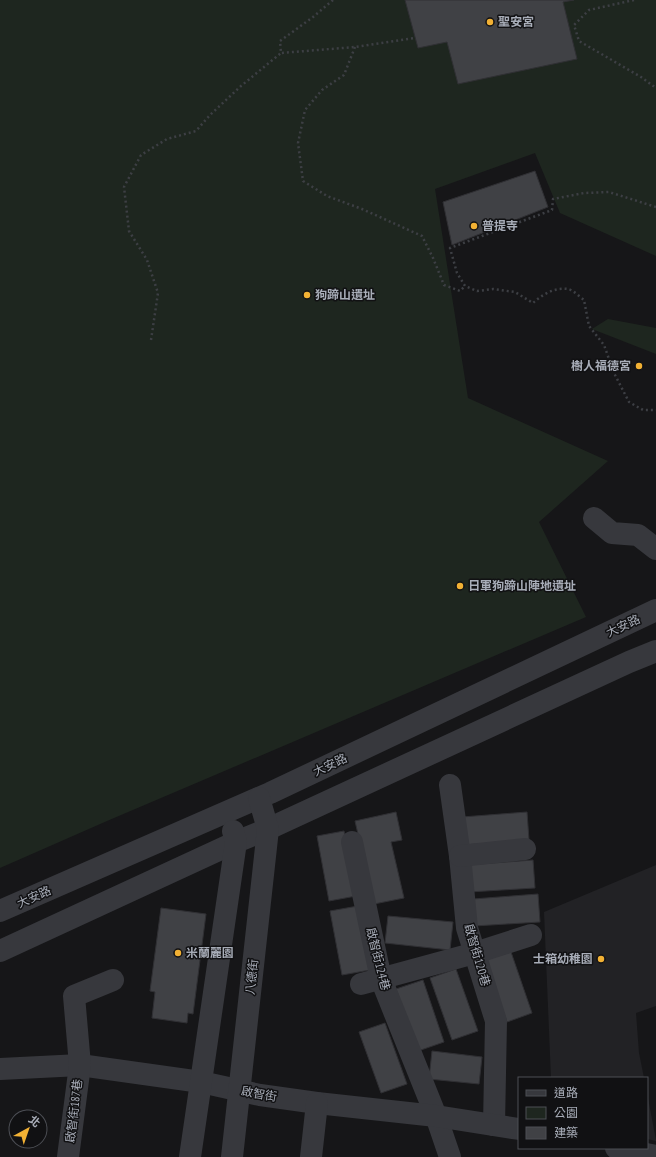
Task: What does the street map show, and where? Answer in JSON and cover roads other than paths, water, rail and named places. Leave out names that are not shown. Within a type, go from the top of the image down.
[{"type":"street","points":[[594,518],[612,533],[638,535],[656,549]]},
{"type":"street","name":"大安路","points":[[0,912],[259,798],[656,610]]},
{"type":"street","points":[[0,951],[236,842],[268,829],[614,668],[656,651]]},
{"type":"street","name":"啟智街120巷","points":[[450,785],[460,856],[467,928],[496,1021],[494,1125]]},
{"type":"street","name":"八德街","points":[[232,1157],[268,829],[259,798]]},
{"type":"street","points":[[190,1157],[236,842],[228,812]]},
{"type":"street","name":"啟智街124巷","points":[[352,842],[371,982],[436,1116],[450,1157]]},
{"type":"street","points":[[460,856],[525,849]]},
{"type":"street","points":[[371,982],[475,953],[531,935]]},
{"type":"street","name":"啟智街187巷","points":[[68,1157],[80,1065],[74,996],[113,980]]},
{"type":"street","name":"啟智街","points":[[0,1069],[80,1065],[201,1082],[260,1095],[436,1116],[518,1130]]},
{"type":"street","points":[[311,1157],[317,1103]]},
{"type":"street","points":[[620,1149],[650,1156]]},
{"type":"place","name":"聖安宮","points":[[490,22]]},
{"type":"place","name":"普提寺","points":[[474,226]]},
{"type":"place","name":"狗蹄山遺址","points":[[307,295]]},
{"type":"place","name":"樹人福德宮","points":[[639,366]]},
{"type":"place","name":"日軍狗蹄山陣地遺址","points":[[460,586]]},
{"type":"place","name":"米蘭麗園","points":[[178,953]]},
{"type":"place","name":"士箱幼稚園","points":[[601,959]]}]
